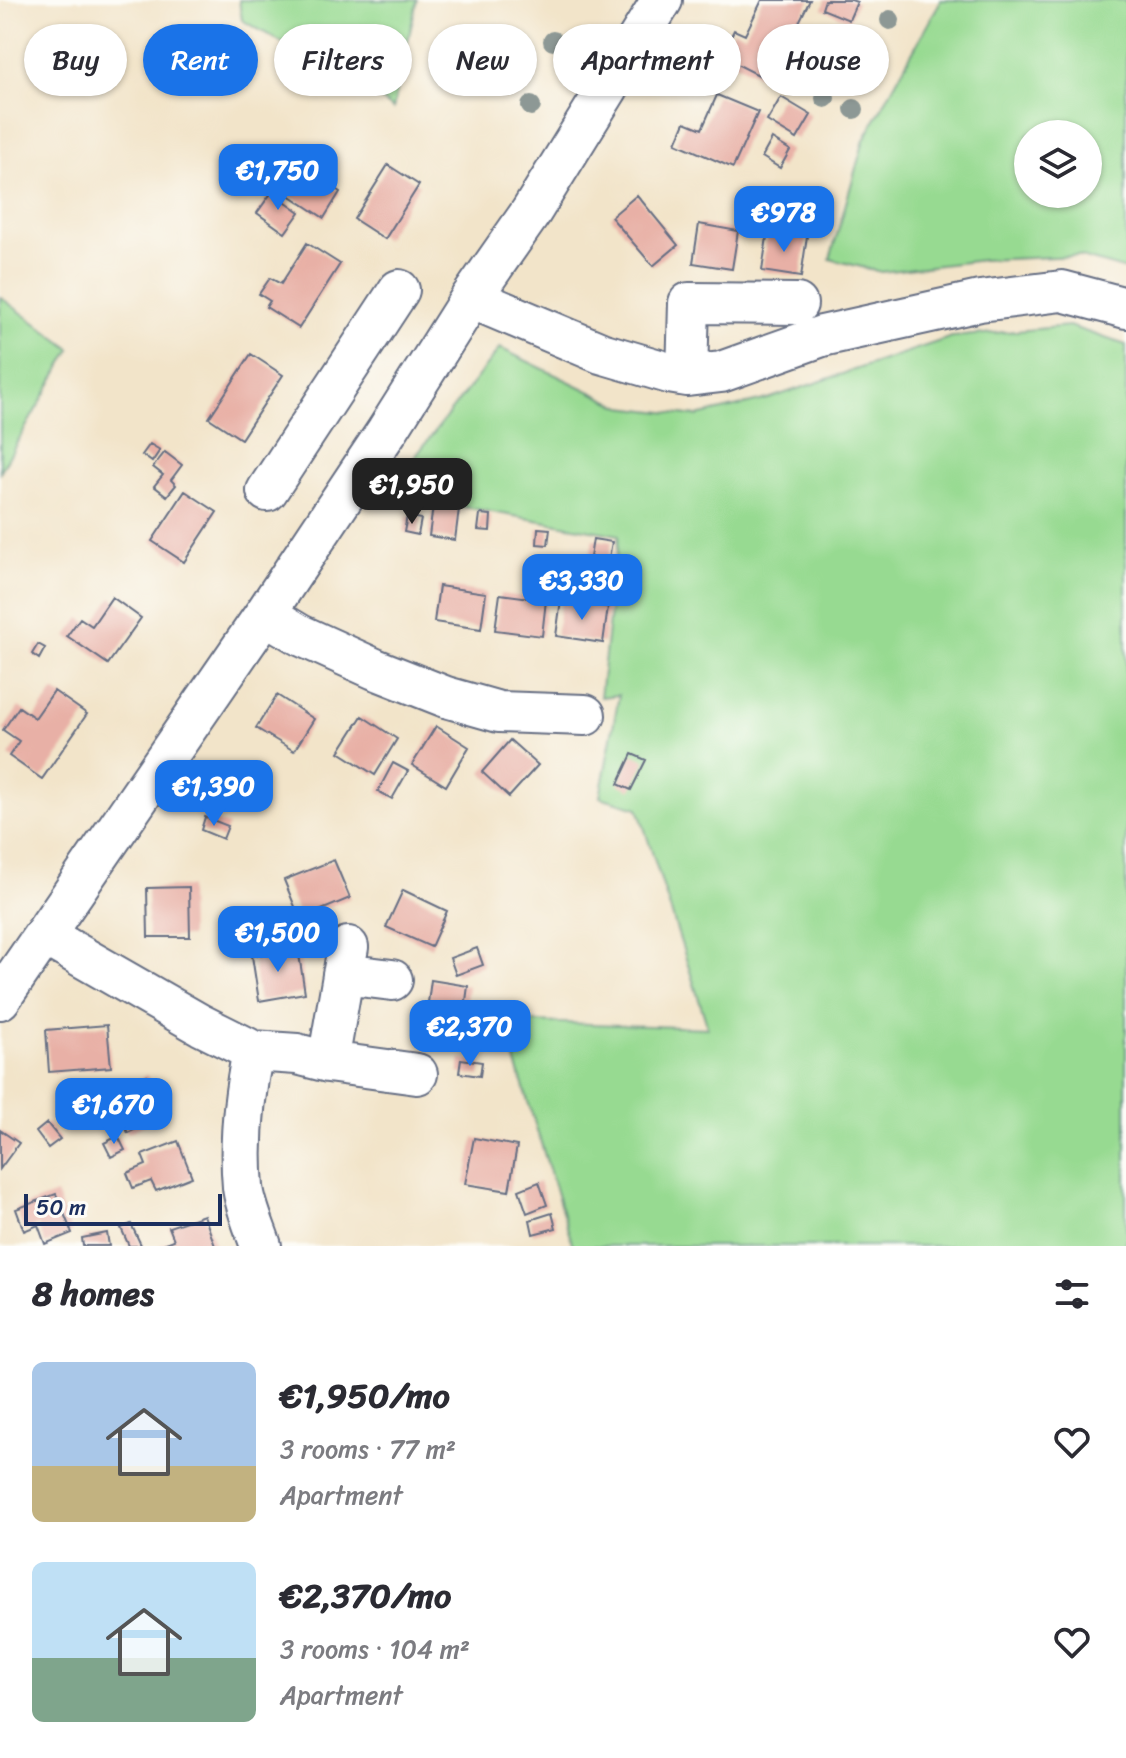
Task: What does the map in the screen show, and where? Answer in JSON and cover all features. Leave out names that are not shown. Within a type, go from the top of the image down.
[{"type":"street","points":[[0,999],[387,431],[471,298],[531,212],[662,0]]},
{"type":"street","points":[[267,491],[399,290]]},
{"type":"street","points":[[471,298],[601,353],[687,376],[721,372],[822,336],[980,301],[1062,291],[1126,308]]},
{"type":"street","points":[[687,376],[689,303],[797,304]]},
{"type":"street","points":[[336,386],[387,431]]},
{"type":"street","points":[[265,614],[300,635],[446,697],[499,712],[585,715]]},
{"type":"street","points":[[44,935],[201,1025],[253,1051],[297,1054],[328,1062],[417,1074]]},
{"type":"street","points":[[328,1062],[346,960],[392,980]]},
{"type":"street","points":[[253,1051],[242,1145],[243,1190],[261,1246]]},
{"type":"green space","points":[[239,0],[417,0],[412,24],[274,24],[274,38],[258,29],[258,24],[242,20]]},
{"type":"green space","points":[[941,0],[1126,0],[1126,270],[1078,256],[983,260],[881,272],[830,259],[864,140]]},
{"type":"green space","points":[[377,96],[396,96],[393,109]]},
{"type":"green space","points":[[0,297],[71,349],[0,472]]},
{"type":"green space","points":[[1069,326],[1126,345],[1126,1246],[573,1246],[503,1021],[708,1028],[638,808],[600,797],[619,695],[600,697],[619,535],[387,493],[500,348],[622,407],[697,416],[768,399],[952,337]]},
{"type":"building","points":[[762,0],[810,0],[798,24],[757,24],[757,74],[741,66],[741,33],[745,35]]},
{"type":"building","points":[[825,0],[857,2],[849,20],[822,9]]},
{"type":"building","points":[[717,96],[758,112],[733,168],[676,143],[685,122],[702,129]]},
{"type":"building","points":[[781,97],[811,115],[797,139],[767,121]]},
{"type":"building","points":[[772,139],[790,150],[780,168],[762,157]]},
{"type":"building","points":[[291,159],[340,192],[324,218],[274,185]]},
{"type":"building","points":[[388,165],[419,185],[385,239],[354,219]]},
{"type":"building","points":[[272,192],[300,212],[285,233],[257,213]]},
{"type":"building","points":[[637,195],[678,245],[653,266],[611,217]]},
{"type":"building","points":[[699,224],[738,231],[732,269],[693,263]]},
{"type":"building","points":[[768,230],[807,236],[801,277],[762,271]]},
{"type":"building","points":[[307,243],[340,264],[299,328],[266,307],[270,301],[259,294],[270,278],[281,284]]},
{"type":"building","points":[[251,354],[283,375],[241,439],[209,418]]},
{"type":"building","points":[[150,444],[160,450],[152,462],[142,455]]},
{"type":"building","points":[[165,452],[182,465],[171,480],[176,485],[167,496],[154,486],[163,475],[153,467]]},
{"type":"building","points":[[185,491],[217,512],[184,562],[152,541]]},
{"type":"building","points":[[433,506],[459,509],[455,540],[429,536]]},
{"type":"building","points":[[480,514],[491,515],[490,531],[478,530]]},
{"type":"building","points":[[407,516],[421,519],[418,535],[404,532]]},
{"type":"building","points":[[538,528],[550,529],[548,545],[537,544]]},
{"type":"building","points":[[593,539],[612,542],[606,574],[588,570]]},
{"type":"building","points":[[439,586],[486,593],[481,629],[434,622]]},
{"type":"building","points":[[500,594],[546,600],[542,636],[495,630]]},
{"type":"building","points":[[112,597],[141,618],[108,664],[67,636],[80,618],[92,626]]},
{"type":"building","points":[[561,600],[608,607],[603,643],[556,636]]},
{"type":"building","points":[[38,644],[45,648],[39,659],[32,654]]},
{"type":"building","points":[[54,691],[87,714],[42,779],[9,756],[19,741],[3,730],[19,707],[35,718]]},
{"type":"building","points":[[277,695],[314,719],[294,751],[256,728]]},
{"type":"building","points":[[362,716],[397,739],[375,775],[339,752]]},
{"type":"building","points":[[436,726],[469,747],[446,786],[412,765]]},
{"type":"building","points":[[510,740],[538,765],[509,797],[482,772]]},
{"type":"building","points":[[632,754],[646,760],[631,790],[618,784]]},
{"type":"building","points":[[393,763],[408,771],[392,799],[378,791]]},
{"type":"building","points":[[205,817],[228,826],[223,839],[201,830]]},
{"type":"building","points":[[334,860],[350,898],[300,919],[284,880]]},
{"type":"building","points":[[189,887],[190,937],[148,937],[147,888]]},
{"type":"building","points":[[403,890],[447,911],[431,947],[386,927]]},
{"type":"building","points":[[298,948],[305,993],[259,1001],[252,956]]},
{"type":"building","points":[[477,948],[483,965],[456,975],[450,958]]},
{"type":"building","points":[[431,980],[468,986],[463,1023],[426,1018]]},
{"type":"building","points":[[107,1025],[111,1067],[49,1072],[46,1030]]},
{"type":"building","points":[[461,1059],[482,1062],[480,1076],[459,1073]]},
{"type":"building","points":[[147,1075],[166,1114],[128,1133],[109,1094]]},
{"type":"building","points":[[47,1123],[60,1139],[48,1148],[36,1132]]},
{"type":"building","points":[[0,1130],[19,1143],[0,1169]]},
{"type":"building","points":[[118,1136],[125,1150],[111,1157],[104,1143]]},
{"type":"building","points":[[474,1138],[517,1146],[509,1191],[465,1184]]},
{"type":"building","points":[[178,1141],[192,1177],[156,1191],[151,1181],[133,1188],[127,1173],[146,1165],[142,1155]]},
{"type":"building","points":[[539,1182],[547,1205],[527,1213],[519,1190]]},
{"type":"building","points":[[56,1194],[72,1233],[45,1244],[38,1225],[24,1231],[16,1209]]},
{"type":"building","points":[[552,1213],[556,1228],[533,1234],[530,1220]]},
{"type":"building","points":[[204,1215],[215,1246],[158,1246],[174,1240],[169,1227]]},
{"type":"building","points":[[131,1224],[141,1245],[129,1246],[121,1228]]},
{"type":"building","points":[[107,1233],[109,1246],[83,1246],[82,1238]]}]
